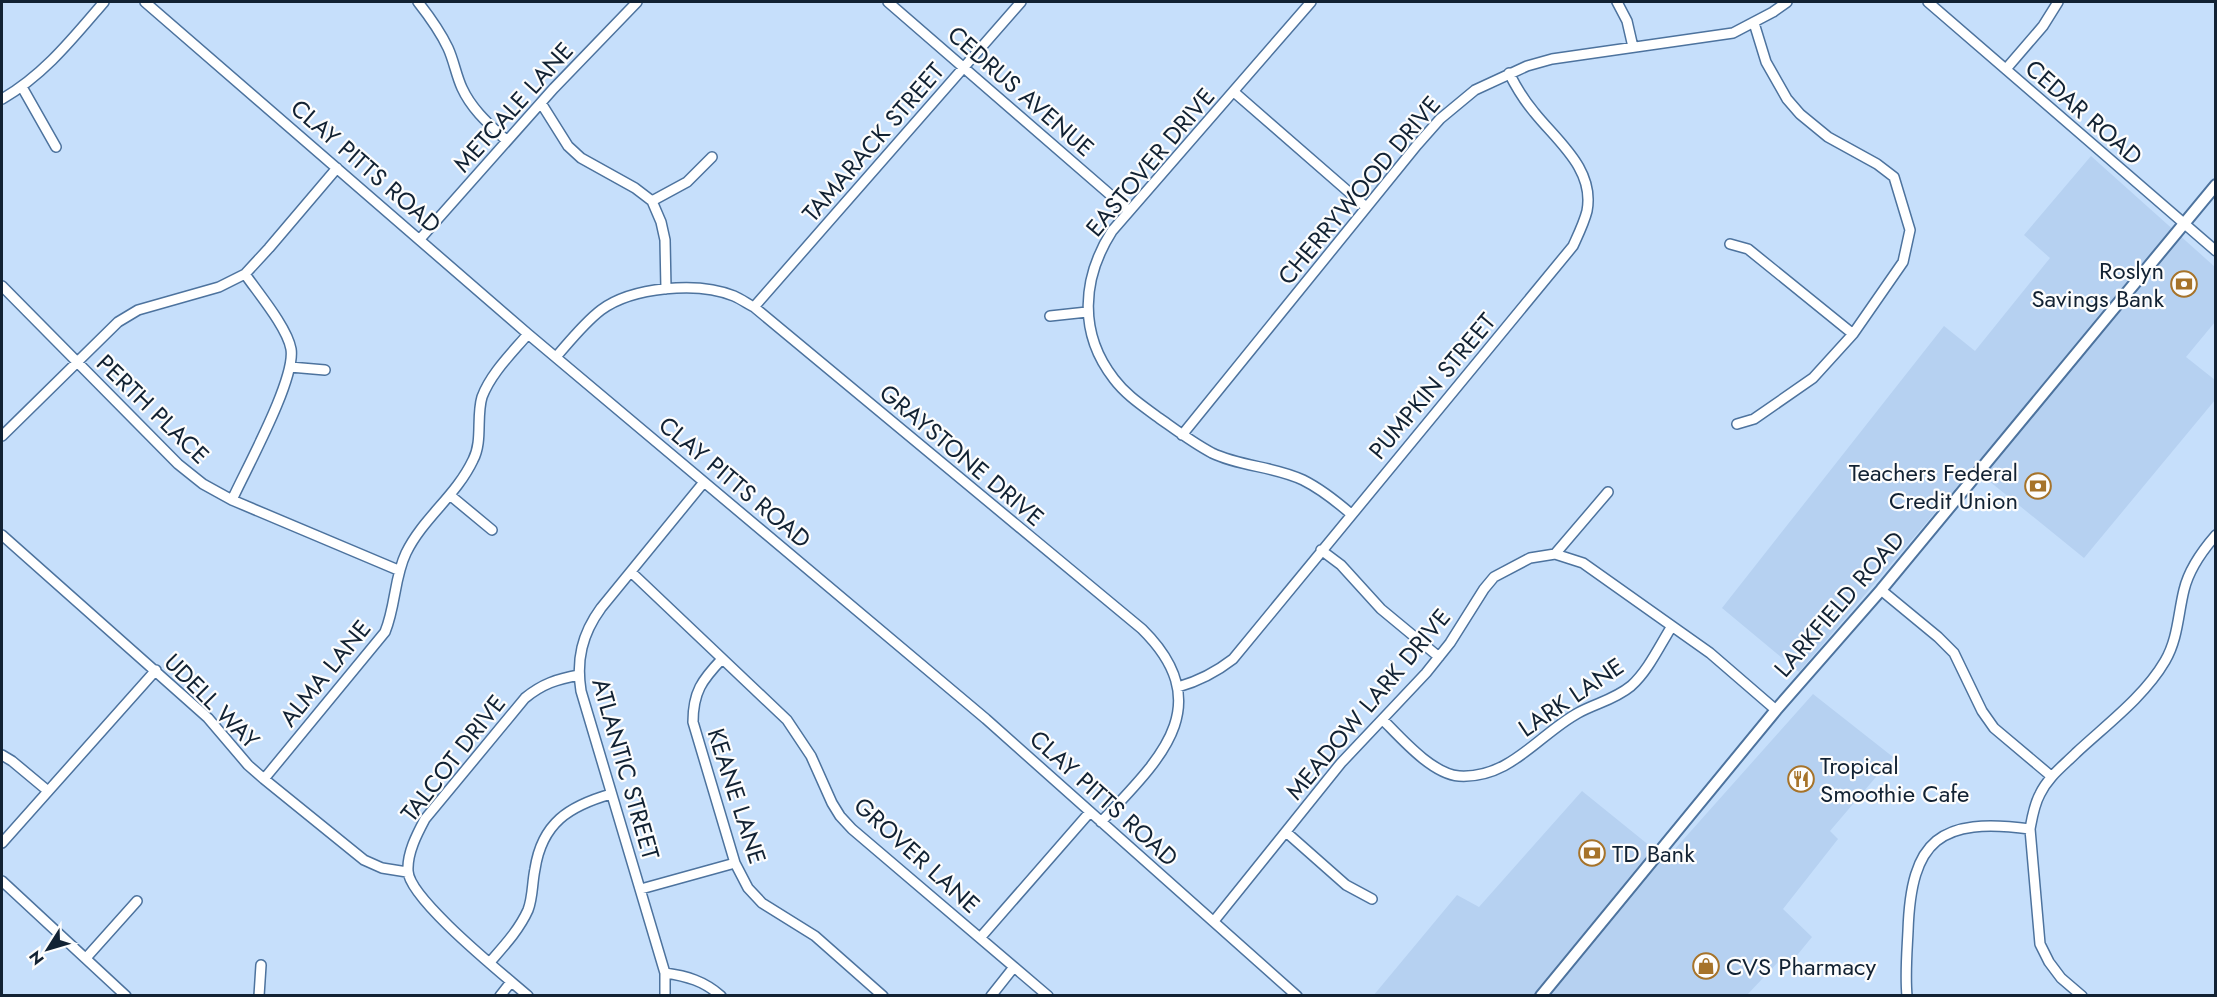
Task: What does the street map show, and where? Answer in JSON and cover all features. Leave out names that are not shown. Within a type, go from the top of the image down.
[{"type":"main road","name":"LARKFIELD ROAD","points":[[1541,996],[1776,710],[1881,590],[2216,185]]},
{"type":"street","points":[[2,99],[22,87],[52,61],[104,2]]},
{"type":"street","name":"CLAY PITTS ROAD","points":[[145,2],[528,334],[986,719],[1214,921],[1290,994]]},
{"type":"street","points":[[418,2],[449,50],[462,87],[471,103],[481,117],[507,141]]},
{"type":"street","name":"METCALE LANE","points":[[420,239],[541,103],[637,2]]},
{"type":"street","name":"CEDRUS AVENUE","points":[[888,2],[1129,211]]},
{"type":"street","name":"TAMARACK STREET","points":[[754,307],[1021,2]]},
{"type":"street","name":"EASTOVER DRIVE","points":[[1311,2],[1129,211],[1101,249],[1092,271],[1087,312],[1103,362],[1113,378],[1129,395],[1182,435],[1212,453],[1240,465],[1302,480],[1328,495],[1351,514]]},
{"type":"street","points":[[1617,2],[1628,21],[1633,47]]},
{"type":"street","name":"CHERRYWOOD DRIVE","points":[[1182,435],[1440,119],[1475,90],[1509,73],[1552,59],[1733,33],[1788,2]]},
{"type":"street","name":"CEDAR ROAD","points":[[1928,2],[2216,251]]},
{"type":"street","points":[[2006,69],[2043,26],[2058,2]]},
{"type":"street","points":[[1737,424],[1754,419],[1813,378],[1854,334],[1903,262],[1910,230],[1894,177],[1877,164],[1828,137],[1800,114],[1775,82],[1754,23]]},
{"type":"street","name":"PUMPKIN STREET","points":[[1178,687],[1198,682],[1233,659],[1573,246],[1587,210],[1587,188],[1578,164],[1534,112],[1517,89],[1509,73]]},
{"type":"street","points":[[22,87],[56,147]]},
{"type":"street","points":[[1234,92],[1366,207]]},
{"type":"street","points":[[541,103],[568,146],[580,158],[635,188],[652,201],[661,222],[665,240],[666,290]]},
{"type":"street","points":[[652,201],[687,182],[712,157]]},
{"type":"street","points":[[2,436],[118,322],[138,310],[219,287],[245,274],[337,168]]},
{"type":"street","points":[[1730,244],[1748,249],[1854,334]]},
{"type":"street","points":[[232,500],[281,396],[290,367],[291,349],[280,325],[245,274]]},
{"type":"street","name":"PERTH PLACE","points":[[2,286],[178,464],[203,484],[232,500],[398,570]]},
{"type":"street","name":"GRAYSTONE DRIVE","points":[[556,357],[586,323],[602,309],[639,293],[666,290],[711,291],[734,296],[754,307],[1142,629],[1165,654],[1173,670],[1178,687],[1177,715],[1170,738],[1150,769],[1101,822]]},
{"type":"street","points":[[1050,316],[1087,312]]},
{"type":"street","name":"ALMA LANE","points":[[264,778],[385,632],[392,615],[398,570],[415,536],[464,478],[475,457],[482,397],[492,378],[528,334]]},
{"type":"street","points":[[290,367],[325,370]]},
{"type":"street","name":"ATLANTIC STREET","points":[[665,996],[665,974],[581,691],[579,654],[590,624],[704,482]]},
{"type":"street","points":[[1608,492],[1555,554],[1583,563],[1719,660],[1776,710]]},
{"type":"street","points":[[451,496],[492,530]]},
{"type":"street","name":"UDELL WAY","points":[[2,535],[208,718],[248,765],[364,860],[382,868],[407,872]]},
{"type":"street","points":[[2082,996],[2061,978],[2049,962],[2040,944],[2030,830],[2040,794],[2051,776],[2135,698],[2166,660],[2174,640],[2184,590],[2190,573],[2199,556],[2216,535]]},
{"type":"street","points":[[1321,550],[1341,565],[1381,609],[1439,657]]},
{"type":"street","name":"MEADOW LARK DRIVE","points":[[1214,921],[1341,764],[1439,657],[1494,577],[1530,558],[1555,554]]},
{"type":"street","name":"GROVER LANE","points":[[631,572],[787,720],[811,756],[832,803],[846,823],[1048,996]]},
{"type":"street","points":[[1881,590],[1954,653],[1982,711],[1994,728],[2051,776]]},
{"type":"street","name":"LARK LANE","points":[[1383,720],[1419,755],[1441,770],[1459,776],[1493,772],[1511,763],[1578,712],[1617,697],[1633,685],[1672,626]]},
{"type":"street","name":"KEANE LANE","points":[[722,659],[704,678],[697,692],[693,707],[693,722],[735,863],[748,888],[762,903],[814,936],[883,996]]},
{"type":"street","points":[[2,843],[156,670]]},
{"type":"street","name":"TALCOT DRIVE","points":[[407,872],[414,843],[425,819],[525,698],[539,687],[554,680],[579,675]]},
{"type":"street","points":[[2,755],[12,760],[48,791]]},
{"type":"street","points":[[490,962],[509,940],[529,908],[537,853],[552,826],[565,813],[586,802],[611,794]]},
{"type":"street","points":[[980,938],[1090,812]]},
{"type":"street","points":[[1907,996],[1909,902],[1913,878],[1920,858],[1933,844],[1950,832],[1971,826],[1996,825],[2030,830]]},
{"type":"street","points":[[1286,832],[1346,885],[1372,899]]},
{"type":"street","points":[[641,889],[735,863]]},
{"type":"street","points":[[407,872],[432,909],[528,996]]},
{"type":"street","points":[[2,881],[126,996]]},
{"type":"street","points":[[86,958],[137,901]]},
{"type":"street","points":[[259,996],[261,965]]},
{"type":"street","points":[[991,996],[1014,967]]},
{"type":"street","points":[[665,974],[685,976],[699,981],[721,996]]},
{"type":"street","points":[[500,996],[511,982]]},
{"type":"shaded area","points":[[2091,156],[2215,267],[2215,322],[2186,357],[2215,380],[2215,400],[2084,558],[1973,468],[1799,672],[1722,608],[1944,326],[1975,351],[2050,258],[2024,235]]},
{"type":"shaded area","points":[[1813,694],[1893,757],[1830,831],[1838,839],[1783,909],[1812,937],[1789,965],[1779,961],[1747,995],[1373,996],[1457,895],[1479,907],[1582,791],[1666,859]]},
{"type":"place","name":"Roslyn Savings Bank","points":[[2184,284]]},
{"type":"place","name":"Teachers Federal Credit Union","points":[[2038,486]]},
{"type":"place","name":"Tropical Smoothie Cafe","points":[[1801,779]]},
{"type":"place","name":"TD Bank","points":[[1592,853]]},
{"type":"place","name":"CVS Pharmacy","points":[[1706,966]]}]
